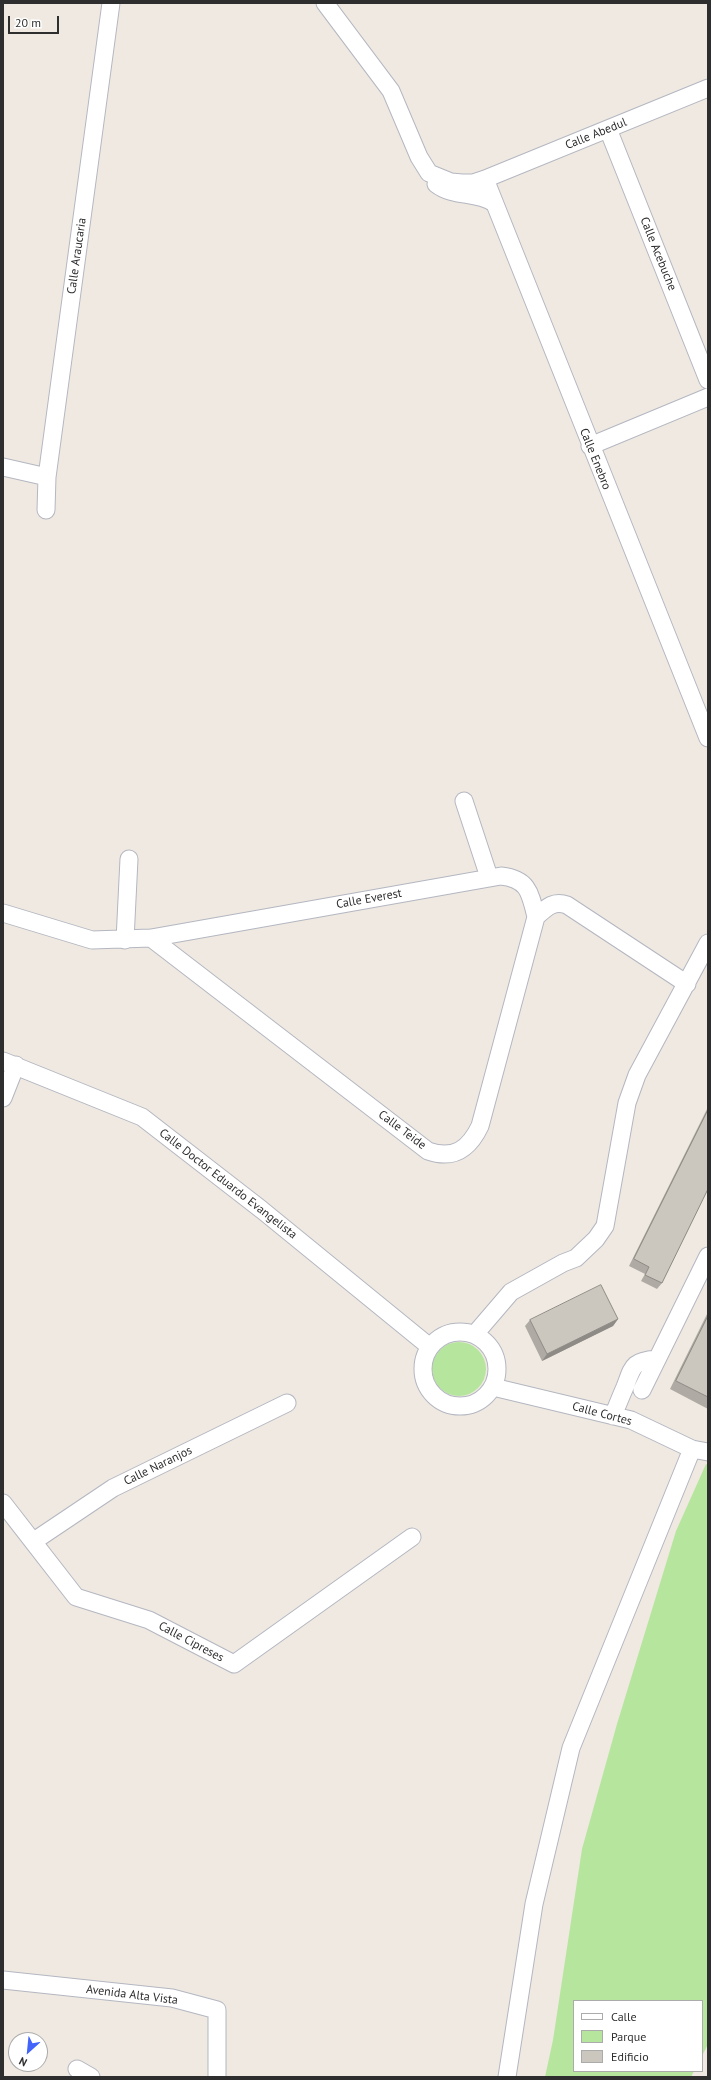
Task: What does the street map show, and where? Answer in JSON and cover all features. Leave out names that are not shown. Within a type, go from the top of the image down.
[{"type":"street","name":"Calle Araucaria","points":[[46,510],[47,477],[110,3]]},
{"type":"street","points":[[325,3],[391,91],[419,157],[435,184],[450,192],[470,196],[481,196],[494,202]]},
{"type":"street","name":"Calle Abedul","points":[[429,173],[451,182],[462,183],[485,179],[708,88]]},
{"type":"street","name":"Calle Acebuche","points":[[608,129],[708,380]]},
{"type":"street","name":"Calle Enebro","points":[[485,179],[590,446],[708,738]]},
{"type":"street","points":[[590,446],[708,398]]},
{"type":"street","points":[[3,466],[47,477]]},
{"type":"street","points":[[464,802],[489,877]]},
{"type":"street","points":[[125,940],[129,859]]},
{"type":"street","name":"Calle Everest","points":[[3,913],[92,940],[125,940],[151,938],[489,877],[513,877],[526,886],[531,897],[536,917]]},
{"type":"street","points":[[536,917],[555,903],[567,905],[687,984]]},
{"type":"street","name":"Calle Teide","points":[[151,938],[428,1151],[438,1154],[453,1154],[464,1148],[473,1140],[480,1126],[536,917]]},
{"type":"street","points":[[475,1334],[511,1292],[563,1263],[576,1258],[596,1239],[605,1226],[627,1103],[636,1075],[708,943]]},
{"type":"street","points":[[3,1098],[10,1063]]},
{"type":"street","name":"Calle Doctor Eduardo Evangelista","points":[[10,1063],[142,1117],[262,1210],[430,1347]]},
{"type":"street","points":[[642,1390],[708,1256]]},
{"type":"street","points":[[455,1332],[475,1334],[485,1341],[495,1357],[497,1375],[493,1387],[486,1396],[467,1406],[456,1406],[445,1403],[436,1397],[426,1384],[423,1368],[425,1357],[430,1347],[445,1334],[455,1332]]},
{"type":"street","points":[[612,1416],[630,1371],[638,1364],[647,1360],[657,1359]]},
{"type":"street","name":"Calle Cortes","points":[[493,1387],[631,1420],[700,1450]]},
{"type":"street","name":"Calle Naranjos","points":[[34,1541],[113,1488],[287,1403]]},
{"type":"street","points":[[508,2077],[534,1904],[571,1748],[700,1450]]},
{"type":"street","name":"Calle Cipreses","points":[[3,1503],[76,1596],[149,1620],[234,1664],[412,1537]]},
{"type":"street","name":"Avenida Alta Vista","points":[[3,1980],[172,1998],[217,2010],[217,2077]]},
{"type":"green space","points":[[459,1342],[469,1344],[478,1350],[484,1359],[486,1369],[484,1379],[478,1388],[469,1394],[459,1396],[449,1394],[440,1388],[434,1379],[432,1369],[434,1359],[440,1350],[449,1344]]},
{"type":"green space","points":[[706,1464],[708,1465],[708,2044],[703,2054],[703,2000],[573,2000],[573,2072],[694,2072],[691,2077],[545,2077],[553,2040],[582,1849],[617,1724],[676,1531]]},
{"type":"building","points":[[708,1110],[708,1189],[662,1283],[645,1275],[649,1267],[634,1259]]},
{"type":"building","points":[[601,1285],[618,1319],[547,1354],[530,1320]]},
{"type":"building","points":[[708,1316],[708,1397],[676,1381]]}]
